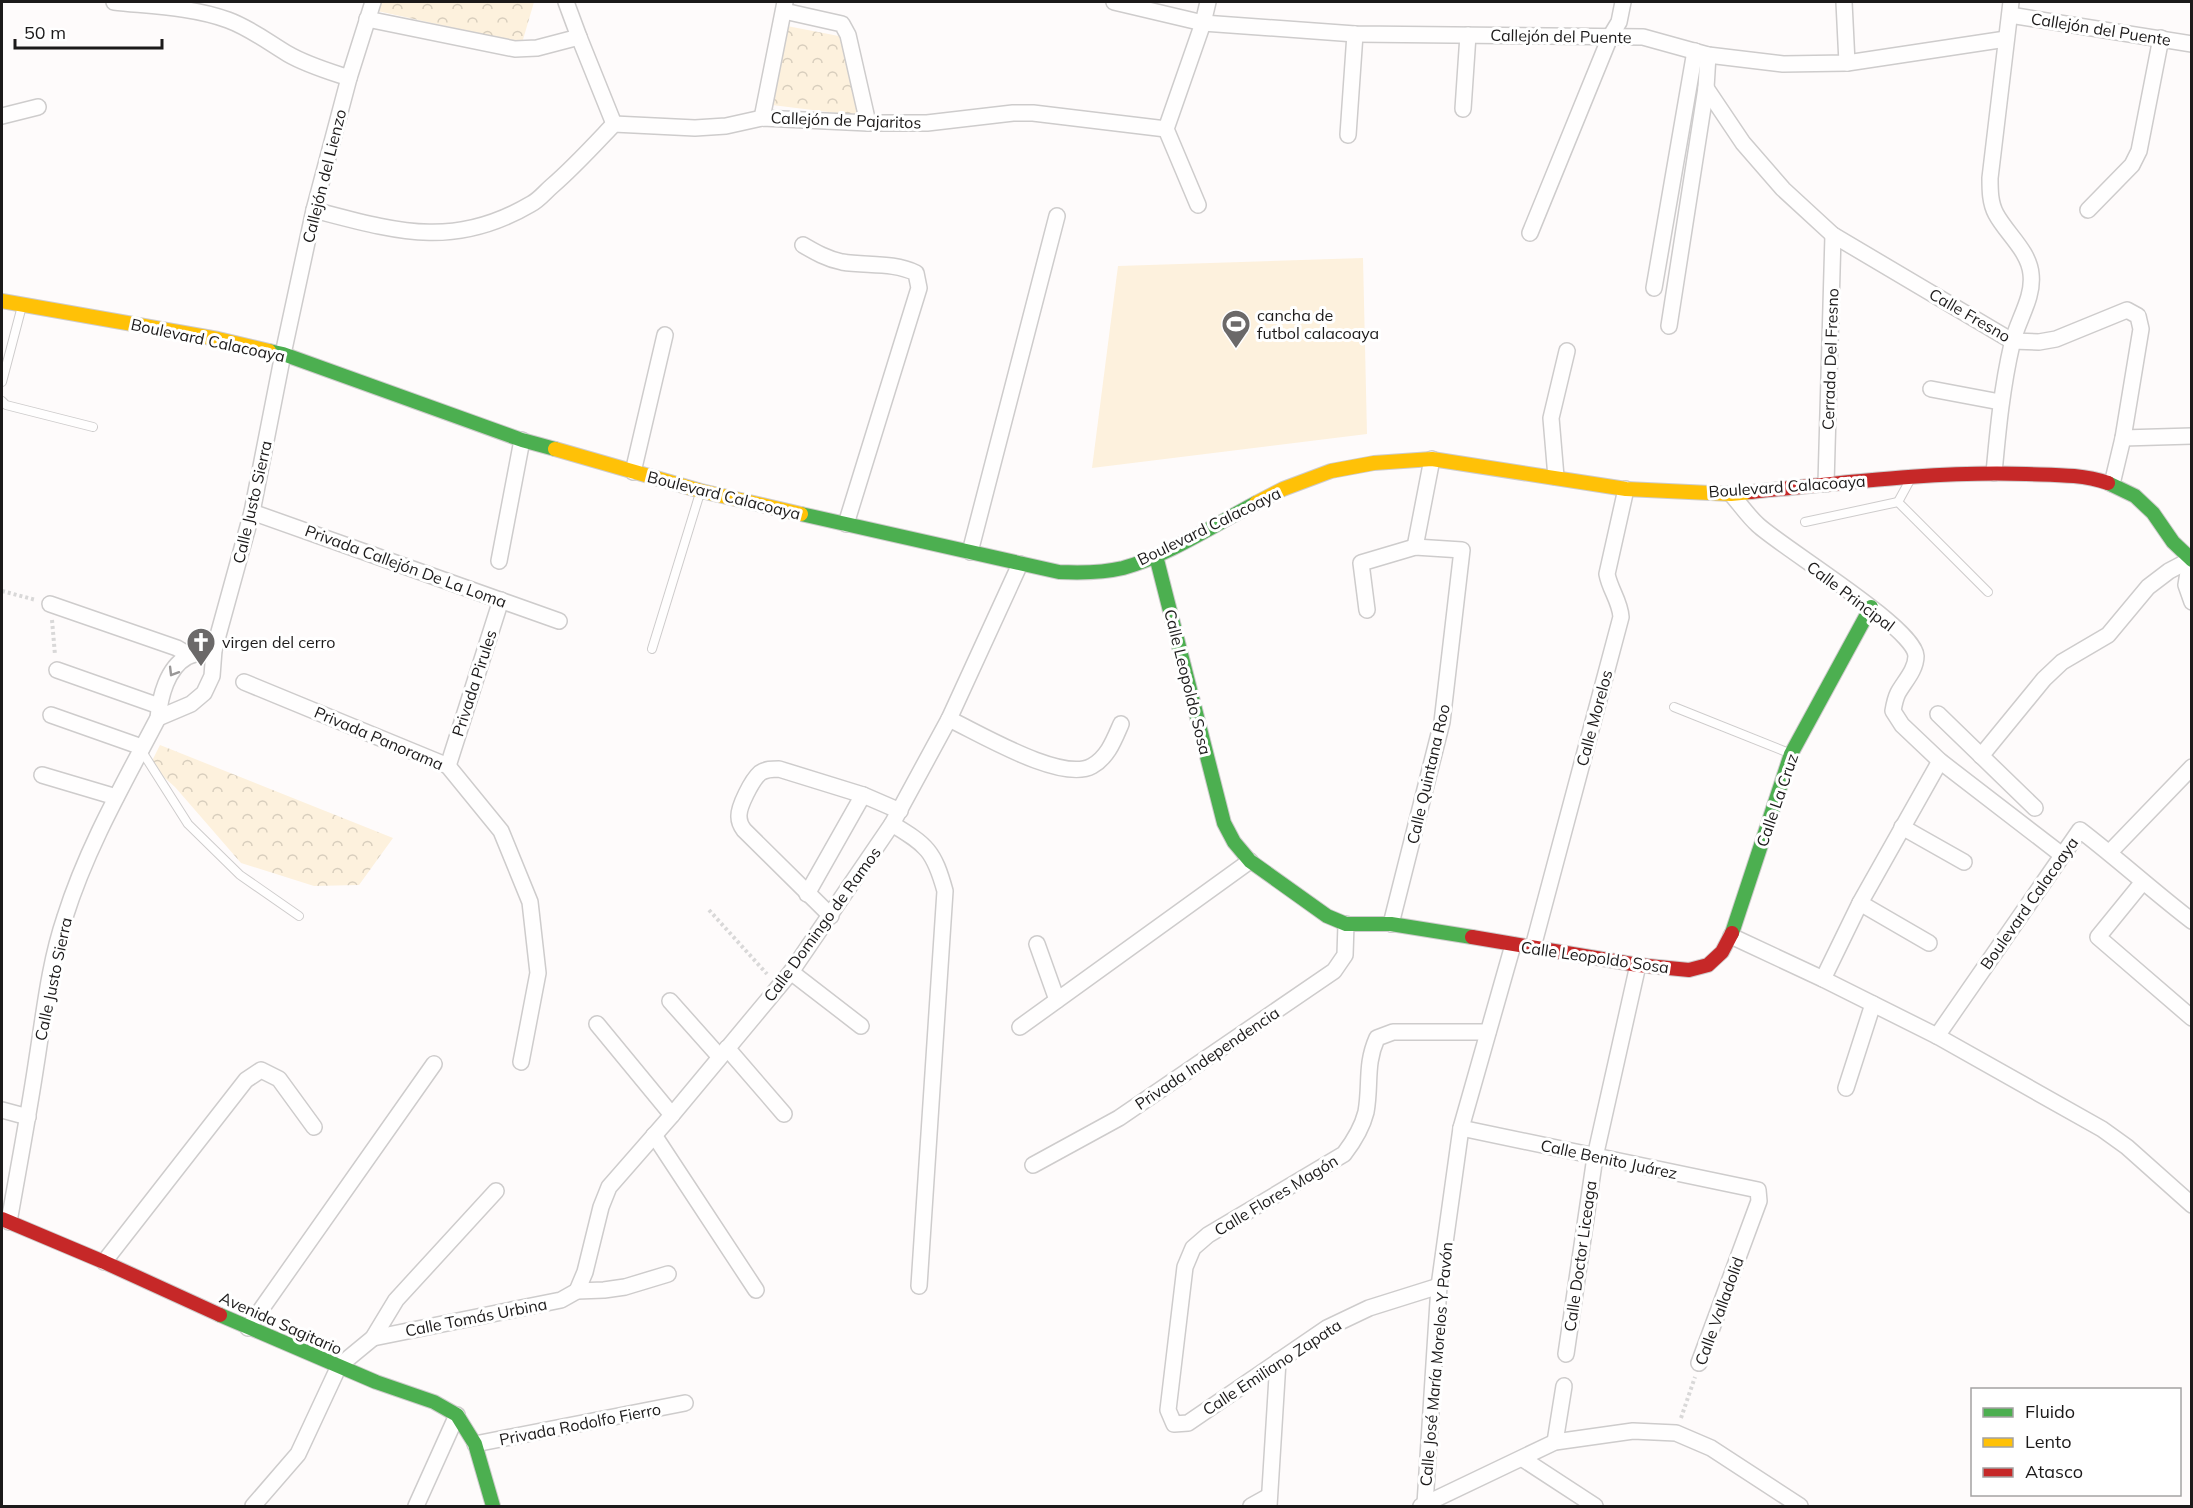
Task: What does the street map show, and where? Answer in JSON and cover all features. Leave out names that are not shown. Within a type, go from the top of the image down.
[{"type":"street","points":[[114,2],[187,10],[227,19],[255,32],[313,66],[349,78]]},
{"type":"street","name":"Callejón del Lienzo","points":[[283,354],[314,210],[372,2]]},
{"type":"street","points":[[314,210],[382,227],[433,234],[481,227],[533,204],[569,171],[614,124],[566,2]]},
{"type":"street","name":"Callejón del Puente","points":[[1114,2],[1203,23],[1355,34],[1643,38],[1702,53],[1783,64],[1847,63],[2006,39]]},
{"type":"street","points":[[1198,205],[1166,129],[1203,23],[1208,2]]},
{"type":"street","points":[[1530,233],[1610,37],[1619,22],[1623,2]]},
{"type":"street","points":[[1844,2],[1847,63]]},
{"type":"street","points":[[762,118],[784,6],[842,24],[848,35],[868,123]]},
{"type":"street","points":[[1994,473],[2000,402],[2012,341],[2031,288],[2028,261],[1996,213],[1991,197],[1990,178],[2011,8]]},
{"type":"street","name":"Callejón del Puente","points":[[2011,8],[2192,44]]},
{"type":"street","points":[[367,19],[514,49],[537,48],[579,37]]},
{"type":"street","points":[[1348,135],[1355,34]]},
{"type":"street","points":[[1463,109],[1468,35]]},
{"type":"street","points":[[2088,210],[2132,165],[2139,151],[2162,38]]},
{"type":"street","points":[[1669,326],[1706,88],[1702,53]]},
{"type":"street","points":[[1654,288],[1702,53]]},
{"type":"street","name":"Calle Fresno","points":[[1706,88],[1756,159],[1783,189],[1833,235],[2012,341],[2039,342],[2056,339],[2127,310],[2138,316],[2141,329],[2123,438],[2112,484]]},
{"type":"street","points":[[2,116],[38,107]]},
{"type":"street","name":"Callejón de Pajaritos","points":[[614,124],[695,128],[726,126],[762,118],[927,123],[1012,113],[1033,113],[1166,129]]},
{"type":"street","points":[[970,552],[1057,216]]},
{"type":"street","name":"Cerrada Del Fresno","points":[[1826,484],[1833,235]]},
{"type":"street","points":[[803,245],[825,257],[842,262],[904,267],[916,273],[919,288],[846,524]]},
{"type":"street","name":"Boulevard Calacoaya","points":[[2,301],[218,339],[283,354],[522,440],[633,472],[701,491],[1059,572],[1089,573],[1123,568],[1156,556],[1283,489],[1331,471],[1374,463],[1432,459],[1626,489],[1731,494],[1912,476],[1994,473],[2086,476],[2112,484],[2135,496],[2153,513],[2173,542],[2191,560]]},
{"type":"street","points":[[633,472],[665,335]]},
{"type":"street","points":[[1556,477],[1551,418],[1567,351]]},
{"type":"street","name":"Calle Justo Sierra","points":[[158,712],[174,713],[191,704],[204,693],[212,676],[214,650],[252,512],[283,354]]},
{"type":"street","points":[[1931,389],[2000,402]]},
{"type":"street","points":[[2123,438],[2192,436]]},
{"type":"street","points":[[499,561],[522,440]]},
{"type":"street","points":[[1366,610],[1361,563],[1415,547],[1432,459]]},
{"type":"street","name":"Calle Morelos","points":[[1533,947],[1621,617],[1620,604],[1610,588],[1607,574],[1626,489]]},
{"type":"street","name":"Calle Principal","points":[[1731,494],[1756,524],[1871,607],[1909,642],[1916,656],[1912,671],[1897,695],[1893,711],[1902,725],[1940,761],[2062,855]]},
{"type":"street","name":"Privada Callejón De La Loma","points":[[252,512],[559,621]]},
{"type":"street","name":"Calle Quintana Roo","points":[[1391,924],[1442,722],[1462,550],[1415,547]]},
{"type":"street","name":"Calle Leopoldo Sosa","points":[[1156,556],[1224,823],[1234,842],[1250,861],[1327,916],[1346,924],[1391,924],[1638,965],[1689,970],[1708,965],[1722,952],[1731,936]]},
{"type":"street","points":[[2191,560],[2186,585],[2192,602]]},
{"type":"street","points":[[1981,756],[2043,679],[2062,662],[2087,650],[2108,635],[2148,587],[2169,571],[2191,560]]},
{"type":"street","name":"Calle Domingo de Ramos","points":[[577,1291],[585,1272],[601,1207],[609,1187],[791,972],[831,916],[896,817],[949,719],[1020,564]]},
{"type":"street","name":"Privada Pirules","points":[[448,766],[501,600]]},
{"type":"street","points":[[50,604],[177,648],[189,656],[214,650]]},
{"type":"street","name":"Calle La Cruz","points":[[1731,936],[1791,754],[1871,607]]},
{"type":"street","name":"Calle Justo Sierra","points":[[5,1221],[28,1117],[49,982],[64,918],[81,873],[158,712],[164,688],[176,665],[189,656]]},
{"type":"street","points":[[57,670],[158,712]]},
{"type":"street","name":"Privada Panorama","points":[[244,682],[448,766],[501,831],[530,902],[538,973],[521,1062]]},
{"type":"street","points":[[1938,714],[2035,808]]},
{"type":"street","points":[[51,715],[136,745],[141,750]]},
{"type":"street","points":[[949,719],[1040,762],[1067,770],[1091,767],[1109,749],[1120,724]]},
{"type":"street","points":[[1823,979],[1860,903],[1940,761]]},
{"type":"street","points":[[2110,852],[2192,767]]},
{"type":"street","points":[[831,916],[744,831],[740,823],[738,815],[741,807],[761,772],[769,769],[779,770],[863,795],[896,817],[921,841],[938,865],[945,891],[919,1286]]},
{"type":"street","points":[[42,775],[116,797]]},
{"type":"street","points":[[807,894],[863,795]]},
{"type":"street","points":[[1902,827],[1964,862]]},
{"type":"street","name":"Boulevard Calacoaya","points":[[1937,1036],[2080,830],[2110,852],[2142,883],[2192,921]]},
{"type":"street","points":[[1020,1027],[1250,861]]},
{"type":"street","points":[[2142,883],[2098,937],[2192,1018]]},
{"type":"street","points":[[1860,903],[1929,943]]},
{"type":"street","name":"Privada Independencia","points":[[1033,1165],[1119,1118],[1334,971],[1345,956],[1346,924]]},
{"type":"street","points":[[1731,936],[1937,1036],[2102,1129],[2127,1147],[2192,1205]]},
{"type":"street","points":[[1037,944],[1057,1000]]},
{"type":"street","name":"Calle José María Morelos Y Pavón","points":[[1423,1505],[1439,1286],[1461,1128],[1513,945]]},
{"type":"street","name":"Calle Doctor Liceaga","points":[[1566,1354],[1595,1157],[1638,965]]},
{"type":"street","points":[[791,972],[861,1026]]},
{"type":"street","points":[[670,1001],[784,1114]]},
{"type":"street","points":[[1846,1088],[1873,1004]]},
{"type":"street","points":[[597,1023],[672,1114]]},
{"type":"street","name":"Calle Flores Magón","points":[[1174,1424],[1168,1410],[1185,1267],[1193,1248],[1208,1235],[1344,1154],[1358,1136],[1366,1112],[1370,1054],[1377,1038],[1393,1032],[1488,1032]]},
{"type":"street","points":[[248,1328],[434,1064]]},
{"type":"street","points":[[104,1262],[246,1080],[261,1070],[279,1079],[314,1127]]},
{"type":"street","points":[[2,1110],[28,1117]]},
{"type":"street","name":"Calle Benito Juárez","points":[[1461,1128],[1758,1190]]},
{"type":"street","points":[[654,1135],[756,1290]]},
{"type":"street","name":"Calle Valladolid","points":[[1699,1363],[1759,1201],[1758,1190]]},
{"type":"street","points":[[253,1506],[298,1454],[339,1366],[373,1338],[396,1300],[496,1191]]},
{"type":"street","name":"Avenida Sagitario","points":[[5,1221],[104,1262],[248,1328],[376,1382],[434,1402],[457,1415],[475,1444],[493,1506]]},
{"type":"street","name":"Calle Tomás Urbina","points":[[373,1338],[561,1300],[577,1291],[625,1287],[668,1274]]},
{"type":"street","name":"Calle Emiliano Zapata","points":[[1174,1424],[1188,1423],[1327,1328],[1369,1308],[1439,1286]]},
{"type":"street","points":[[1251,1506],[1269,1501],[1278,1361]]},
{"type":"street","points":[[1555,1442],[1564,1386]]},
{"type":"street","name":"Privada Rodolfo Fierro","points":[[475,1444],[685,1403]]},
{"type":"street","points":[[416,1506],[457,1415]]},
{"type":"street","points":[[1423,1505],[1555,1442],[1633,1431],[1677,1433],[1711,1448],[1800,1506]]},
{"type":"street","points":[[1522,1459],[1595,1506]]},
{"type":"lane","points":[[2,382],[22,305]]},
{"type":"lane","points":[[2,400],[6,405],[93,427]]},
{"type":"lane","points":[[1805,522],[1898,502],[1912,476]]},
{"type":"lane","points":[[652,649],[701,491]]},
{"type":"lane","points":[[1898,502],[1988,592]]},
{"type":"lane","points":[[1674,707],[1791,754]]},
{"type":"lane","points":[[141,750],[188,824],[240,875],[300,916]]},
{"type":"path","points":[[2,591],[50,604]]},
{"type":"path","points":[[710,910],[779,986]]},
{"type":"path","name":"Calle Valladolid","points":[[1677,1433],[1699,1363]]},
{"type":"green space","points":[[376,2],[534,2],[522,43],[373,10]]},
{"type":"green space","points":[[787,26],[844,37],[861,116],[772,105]]},
{"type":"green space","name":"cancha de futbol calacoaya","points":[[1363,258],[1367,434],[1092,468],[1118,266]]},
{"type":"green space","points":[[160,745],[393,838],[359,885],[314,886],[241,863],[175,787],[150,765]]},
{"type":"traffic: fast","points":[[269,351],[283,354],[522,440],[555,449]]},
{"type":"traffic: fast","points":[[2108,483],[2135,496],[2153,513],[2173,542],[2192,560]]},
{"type":"traffic: fast","points":[[801,514],[1059,572],[1099,572],[1123,568],[1156,556],[1256,503]]},
{"type":"traffic: fast","points":[[1156,556],[1224,823],[1234,842],[1250,861],[1327,916],[1346,924],[1391,924],[1472,937]]},
{"type":"traffic: fast","points":[[1732,933],[1791,754],[1871,607]]},
{"type":"traffic: fast","points":[[220,1315],[376,1382],[434,1402],[457,1415],[475,1444],[493,1506]]},
{"type":"traffic: slow","points":[[2,301],[218,339],[269,351]]},
{"type":"traffic: slow","points":[[555,449],[701,491],[801,514]]},
{"type":"traffic: slow","points":[[1256,503],[1283,489],[1331,471],[1374,463],[1432,459],[1626,489],[1731,494],[1751,492]]},
{"type":"traffic: jam","points":[[1751,492],[1888,478],[1957,474],[2067,476],[2108,483]]},
{"type":"traffic: jam","points":[[1472,937],[1638,965],[1689,970],[1708,965],[1722,952],[1732,933]]},
{"type":"traffic: jam","points":[[2,1219],[220,1315]]},
{"type":"place","name":"cancha de futbol calacoaya","points":[[1236,350]]},
{"type":"place","name":"virgen del cerro","points":[[201,668]]}]
